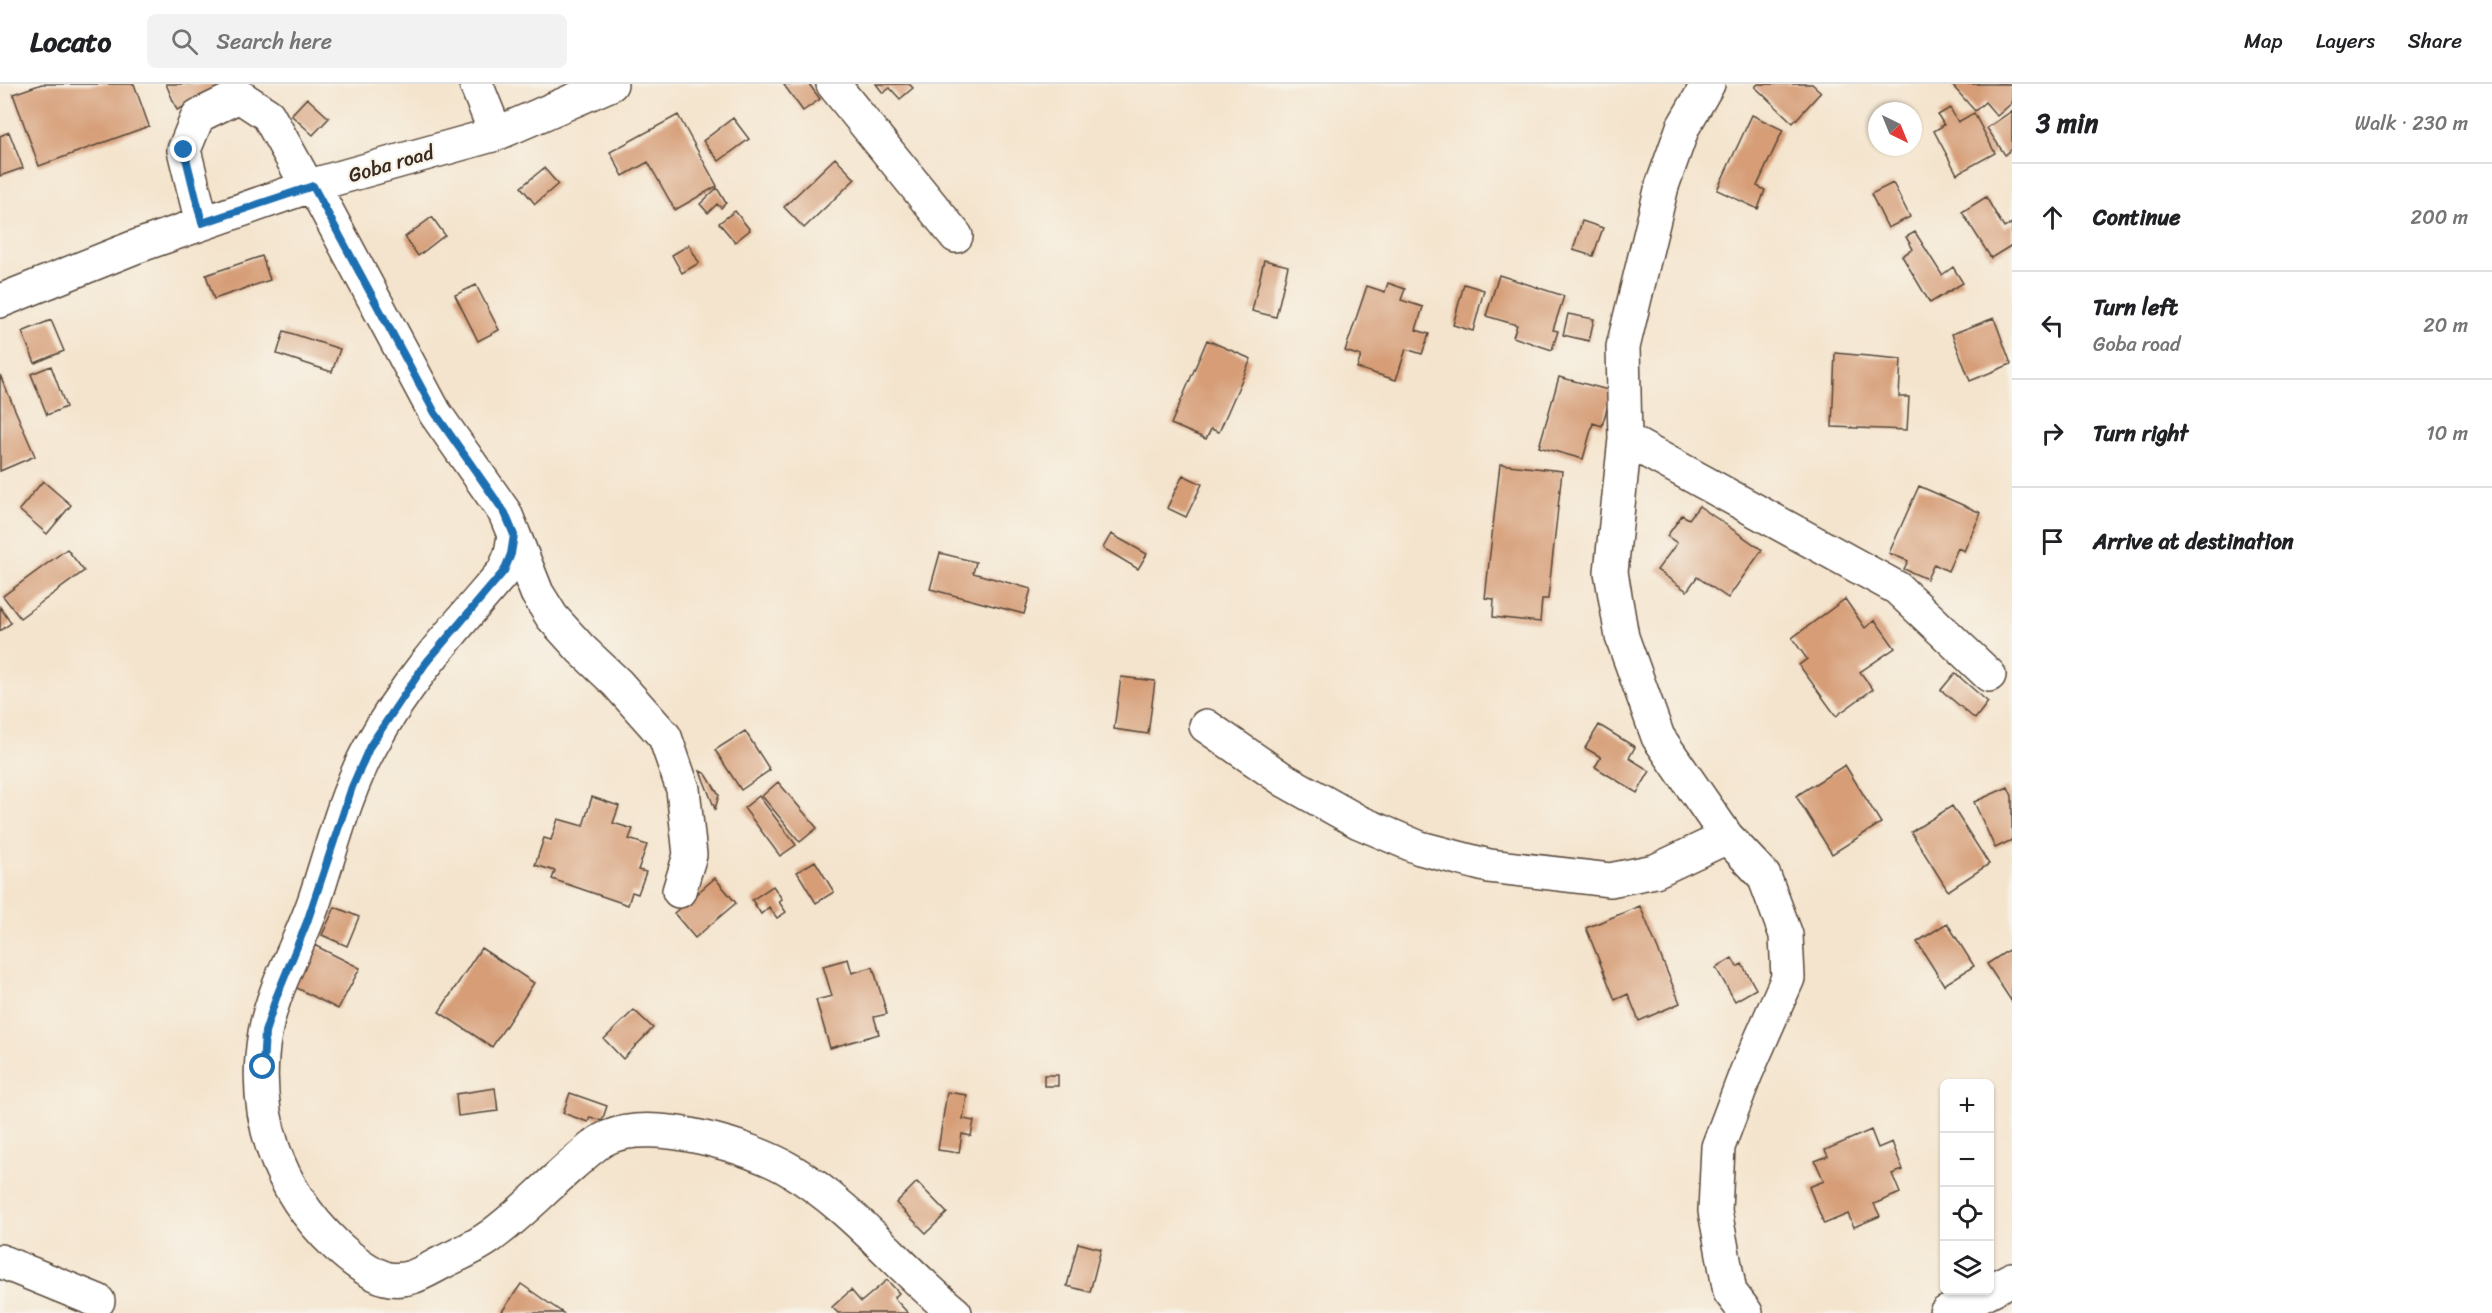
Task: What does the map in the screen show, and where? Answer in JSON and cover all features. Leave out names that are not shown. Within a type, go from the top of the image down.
[{"type":"street","points":[[476,84],[496,134]]},
{"type":"street","name":"Goba road","points":[[0,301],[135,247],[311,186],[496,134],[611,84]]},
{"type":"street","points":[[833,84],[956,236]]},
{"type":"street","points":[[1708,84],[1683,127],[1662,186],[1623,347],[1625,439],[1611,572],[1622,637],[1658,737],[1727,837],[1764,876],[1786,935],[1788,978],[1746,1073],[1718,1147],[1716,1211],[1730,1292],[1746,1313]]},
{"type":"street","points":[[202,223],[184,150],[198,116],[239,96],[268,115],[311,186],[435,413],[505,513],[537,593],[552,617],[581,649],[617,682],[665,737],[683,789],[690,855],[679,891]]},
{"type":"street","points":[[1625,439],[1897,588],[1989,675]]},
{"type":"street","points":[[514,535],[511,554],[504,571],[425,664],[370,746],[352,787],[307,922],[276,998],[265,1032],[262,1102],[273,1153],[283,1175],[310,1221],[352,1260],[387,1279],[410,1279],[487,1238],[585,1154],[609,1137],[639,1131],[719,1140],[790,1170],[850,1215],[928,1292],[955,1313]]},
{"type":"street","points":[[1206,726],[1284,780],[1359,822],[1420,849],[1489,866],[1610,880],[1655,871],[1727,837]]},
{"type":"street","points":[[0,1261],[98,1300]]},
{"type":"street","points":[[1946,1313],[2012,1279]]},
{"type":"building","points":[[42,84],[134,84],[149,126],[39,166],[13,94]]},
{"type":"building","points":[[166,84],[237,84],[177,110]]},
{"type":"building","points":[[809,84],[820,99],[803,111],[784,85]]},
{"type":"building","points":[[876,84],[909,84],[913,88],[900,99],[890,88],[883,93]]},
{"type":"building","points":[[1758,84],[1812,84],[1821,92],[1793,123],[1755,87]]},
{"type":"building","points":[[1951,84],[2012,84],[2012,103],[1997,116],[1985,102],[1975,111]]},
{"type":"building","points":[[307,98],[329,118],[313,135],[291,115]]},
{"type":"building","points":[[1950,108],[1958,122],[1974,113],[1995,153],[1957,174],[1934,131],[1944,125],[1938,115]]},
{"type":"building","points":[[2012,111],[2012,149],[2005,155],[1987,128]]},
{"type":"building","points":[[678,115],[717,186],[675,210],[648,162],[623,176],[610,152]]},
{"type":"building","points":[[1752,115],[1783,130],[1757,186],[1765,190],[1758,209],[1717,190]]},
{"type":"building","points":[[733,118],[749,139],[719,161],[703,141]]},
{"type":"building","points":[[9,132],[23,168],[0,176],[0,136]]},
{"type":"building","points":[[835,158],[855,179],[804,228],[784,207]]},
{"type":"building","points":[[544,168],[558,184],[535,204],[521,187]]},
{"type":"building","points":[[1893,183],[1910,217],[1888,228],[1871,194]]},
{"type":"building","points":[[717,188],[726,203],[721,208],[717,204],[708,213],[700,204]]},
{"type":"building","points":[[1986,197],[2004,228],[2012,223],[2012,245],[1991,258],[1962,212]]},
{"type":"building","points":[[735,211],[750,230],[735,242],[719,223]]},
{"type":"building","points":[[432,217],[445,235],[418,256],[405,237]]},
{"type":"building","points":[[1582,221],[1603,228],[1593,256],[1573,250]]},
{"type":"building","points":[[1915,232],[1942,275],[1953,267],[1963,283],[1930,303],[1902,256],[1913,249],[1906,237]]},
{"type":"building","points":[[689,245],[699,263],[682,273],[672,255]]},
{"type":"building","points":[[262,256],[270,280],[214,299],[206,275]]},
{"type":"building","points":[[1264,260],[1288,266],[1276,317],[1252,311]]},
{"type":"building","points":[[1499,275],[1564,296],[1553,330],[1558,331],[1552,350],[1513,337],[1517,325],[1486,316]]},
{"type":"building","points":[[1388,283],[1405,289],[1401,300],[1423,307],[1416,330],[1429,334],[1422,354],[1406,349],[1396,380],[1357,368],[1361,356],[1345,351],[1367,286],[1385,292]]},
{"type":"building","points":[[1464,284],[1484,290],[1473,331],[1453,325]]},
{"type":"building","points":[[476,285],[499,330],[478,341],[455,295]]},
{"type":"building","points":[[1568,314],[1594,319],[1589,341],[1563,335]]},
{"type":"building","points":[[1994,318],[2011,364],[1970,381],[1952,334]]},
{"type":"building","points":[[51,320],[64,351],[35,363],[22,332]]},
{"type":"building","points":[[284,331],[340,349],[332,372],[277,354]]},
{"type":"building","points":[[1207,340],[1251,359],[1219,432],[1211,429],[1206,439],[1171,424]]},
{"type":"building","points":[[1835,353],[1901,359],[1899,397],[1909,397],[1907,430],[1832,427]]},
{"type":"building","points":[[51,366],[66,407],[47,415],[31,374]]},
{"type":"building","points":[[0,375],[35,456],[0,471]]},
{"type":"building","points":[[1559,377],[1612,391],[1602,426],[1593,423],[1583,459],[1539,447]]},
{"type":"building","points":[[1500,464],[1562,471],[1548,599],[1542,599],[1540,622],[1493,617],[1494,599],[1485,598]]},
{"type":"building","points":[[1183,475],[1202,484],[1186,517],[1167,508]]},
{"type":"building","points":[[43,481],[71,505],[47,534],[19,510]]},
{"type":"building","points":[[1919,486],[1981,513],[1964,551],[1958,548],[1948,571],[1934,564],[1927,579],[1904,569],[1908,561],[1889,553]]},
{"type":"building","points":[[1699,506],[1762,550],[1728,598],[1697,577],[1687,591],[1657,570],[1677,543],[1667,536],[1682,515],[1689,519]]},
{"type":"building","points":[[1111,534],[1147,554],[1138,569],[1103,548]]},
{"type":"building","points":[[67,549],[84,571],[20,618],[3,596]]},
{"type":"building","points":[[940,553],[976,562],[973,573],[1031,589],[1024,614],[930,589]]},
{"type":"building","points":[[1845,599],[1865,628],[1875,620],[1895,648],[1860,672],[1873,689],[1836,716],[1799,665],[1807,659],[1792,638]]},
{"type":"building","points":[[0,607],[11,623],[0,631]]},
{"type":"building","points":[[1955,673],[1988,702],[1975,719],[1941,690]]},
{"type":"building","points":[[1121,677],[1155,681],[1148,734],[1114,729]]},
{"type":"building","points":[[1599,725],[1635,747],[1629,758],[1650,771],[1637,793],[1595,767],[1601,757],[1585,748]]},
{"type":"building","points":[[745,731],[770,770],[741,790],[715,750]]},
{"type":"building","points":[[1845,765],[1881,823],[1832,854],[1796,796]]},
{"type":"building","points":[[700,771],[706,774],[719,795],[715,809]]},
{"type":"building","points":[[778,782],[817,828],[800,842],[762,796]]},
{"type":"building","points":[[2008,787],[2012,796],[2012,840],[1995,848],[1974,802]]},
{"type":"building","points":[[759,796],[796,845],[780,856],[744,808]]},
{"type":"building","points":[[592,797],[619,806],[613,823],[633,829],[629,839],[647,845],[638,870],[646,872],[638,894],[632,892],[628,905],[552,879],[555,871],[535,865],[544,838],[551,840],[558,819],[583,826]]},
{"type":"building","points":[[1952,806],[1989,864],[1948,891],[1911,832]]},
{"type":"building","points":[[815,861],[834,892],[816,903],[797,872]]},
{"type":"building","points":[[715,878],[736,903],[695,938],[674,913]]},
{"type":"building","points":[[773,886],[782,899],[779,902],[786,912],[777,918],[769,907],[761,914],[752,900]]},
{"type":"building","points":[[1640,906],[1680,1003],[1639,1021],[1628,994],[1615,1000],[1586,928]]},
{"type":"building","points":[[335,907],[359,917],[347,946],[322,935]]},
{"type":"building","points":[[1947,923],[1974,966],[1944,985],[1917,942]]},
{"type":"building","points":[[314,945],[360,968],[338,1009],[293,986]]},
{"type":"building","points":[[481,948],[534,983],[492,1047],[439,1012]]},
{"type":"building","points":[[2010,949],[2012,952],[2012,1002],[1987,964]]},
{"type":"building","points":[[1732,958],[1737,967],[1742,964],[1756,989],[1735,1001],[1716,968]]},
{"type":"building","points":[[848,959],[852,973],[873,967],[887,1014],[874,1017],[879,1034],[830,1048],[816,1000],[832,996],[823,966]]},
{"type":"building","points":[[634,1010],[653,1028],[623,1059],[604,1039]]},
{"type":"building","points":[[1044,1075],[1058,1075],[1058,1086],[1044,1086]]},
{"type":"building","points":[[495,1088],[498,1111],[458,1116],[456,1094]]},
{"type":"building","points":[[947,1092],[967,1095],[963,1119],[974,1121],[971,1136],[962,1134],[959,1153],[938,1150]]},
{"type":"building","points":[[570,1093],[607,1106],[602,1121],[590,1117],[588,1122],[563,1113]]},
{"type":"building","points":[[1871,1130],[1878,1148],[1892,1142],[1903,1170],[1892,1174],[1900,1193],[1874,1204],[1880,1216],[1854,1227],[1848,1214],[1824,1224],[1809,1187],[1824,1181],[1815,1161],[1828,1156],[1825,1150]]},
{"type":"building","points":[[917,1182],[947,1213],[926,1233],[896,1203]]},
{"type":"building","points":[[1078,1243],[1101,1249],[1090,1292],[1067,1286]]},
{"type":"building","points":[[887,1280],[899,1293],[894,1298],[908,1313],[838,1313],[832,1307],[851,1290],[861,1302]]},
{"type":"building","points":[[521,1284],[563,1313],[501,1313]]},
{"type":"route","points":[[184,150],[202,223],[313,186],[435,413],[505,513],[514,535],[511,554],[504,571],[425,664],[370,746],[352,787],[307,922],[276,998],[265,1032],[263,1067]]}]
